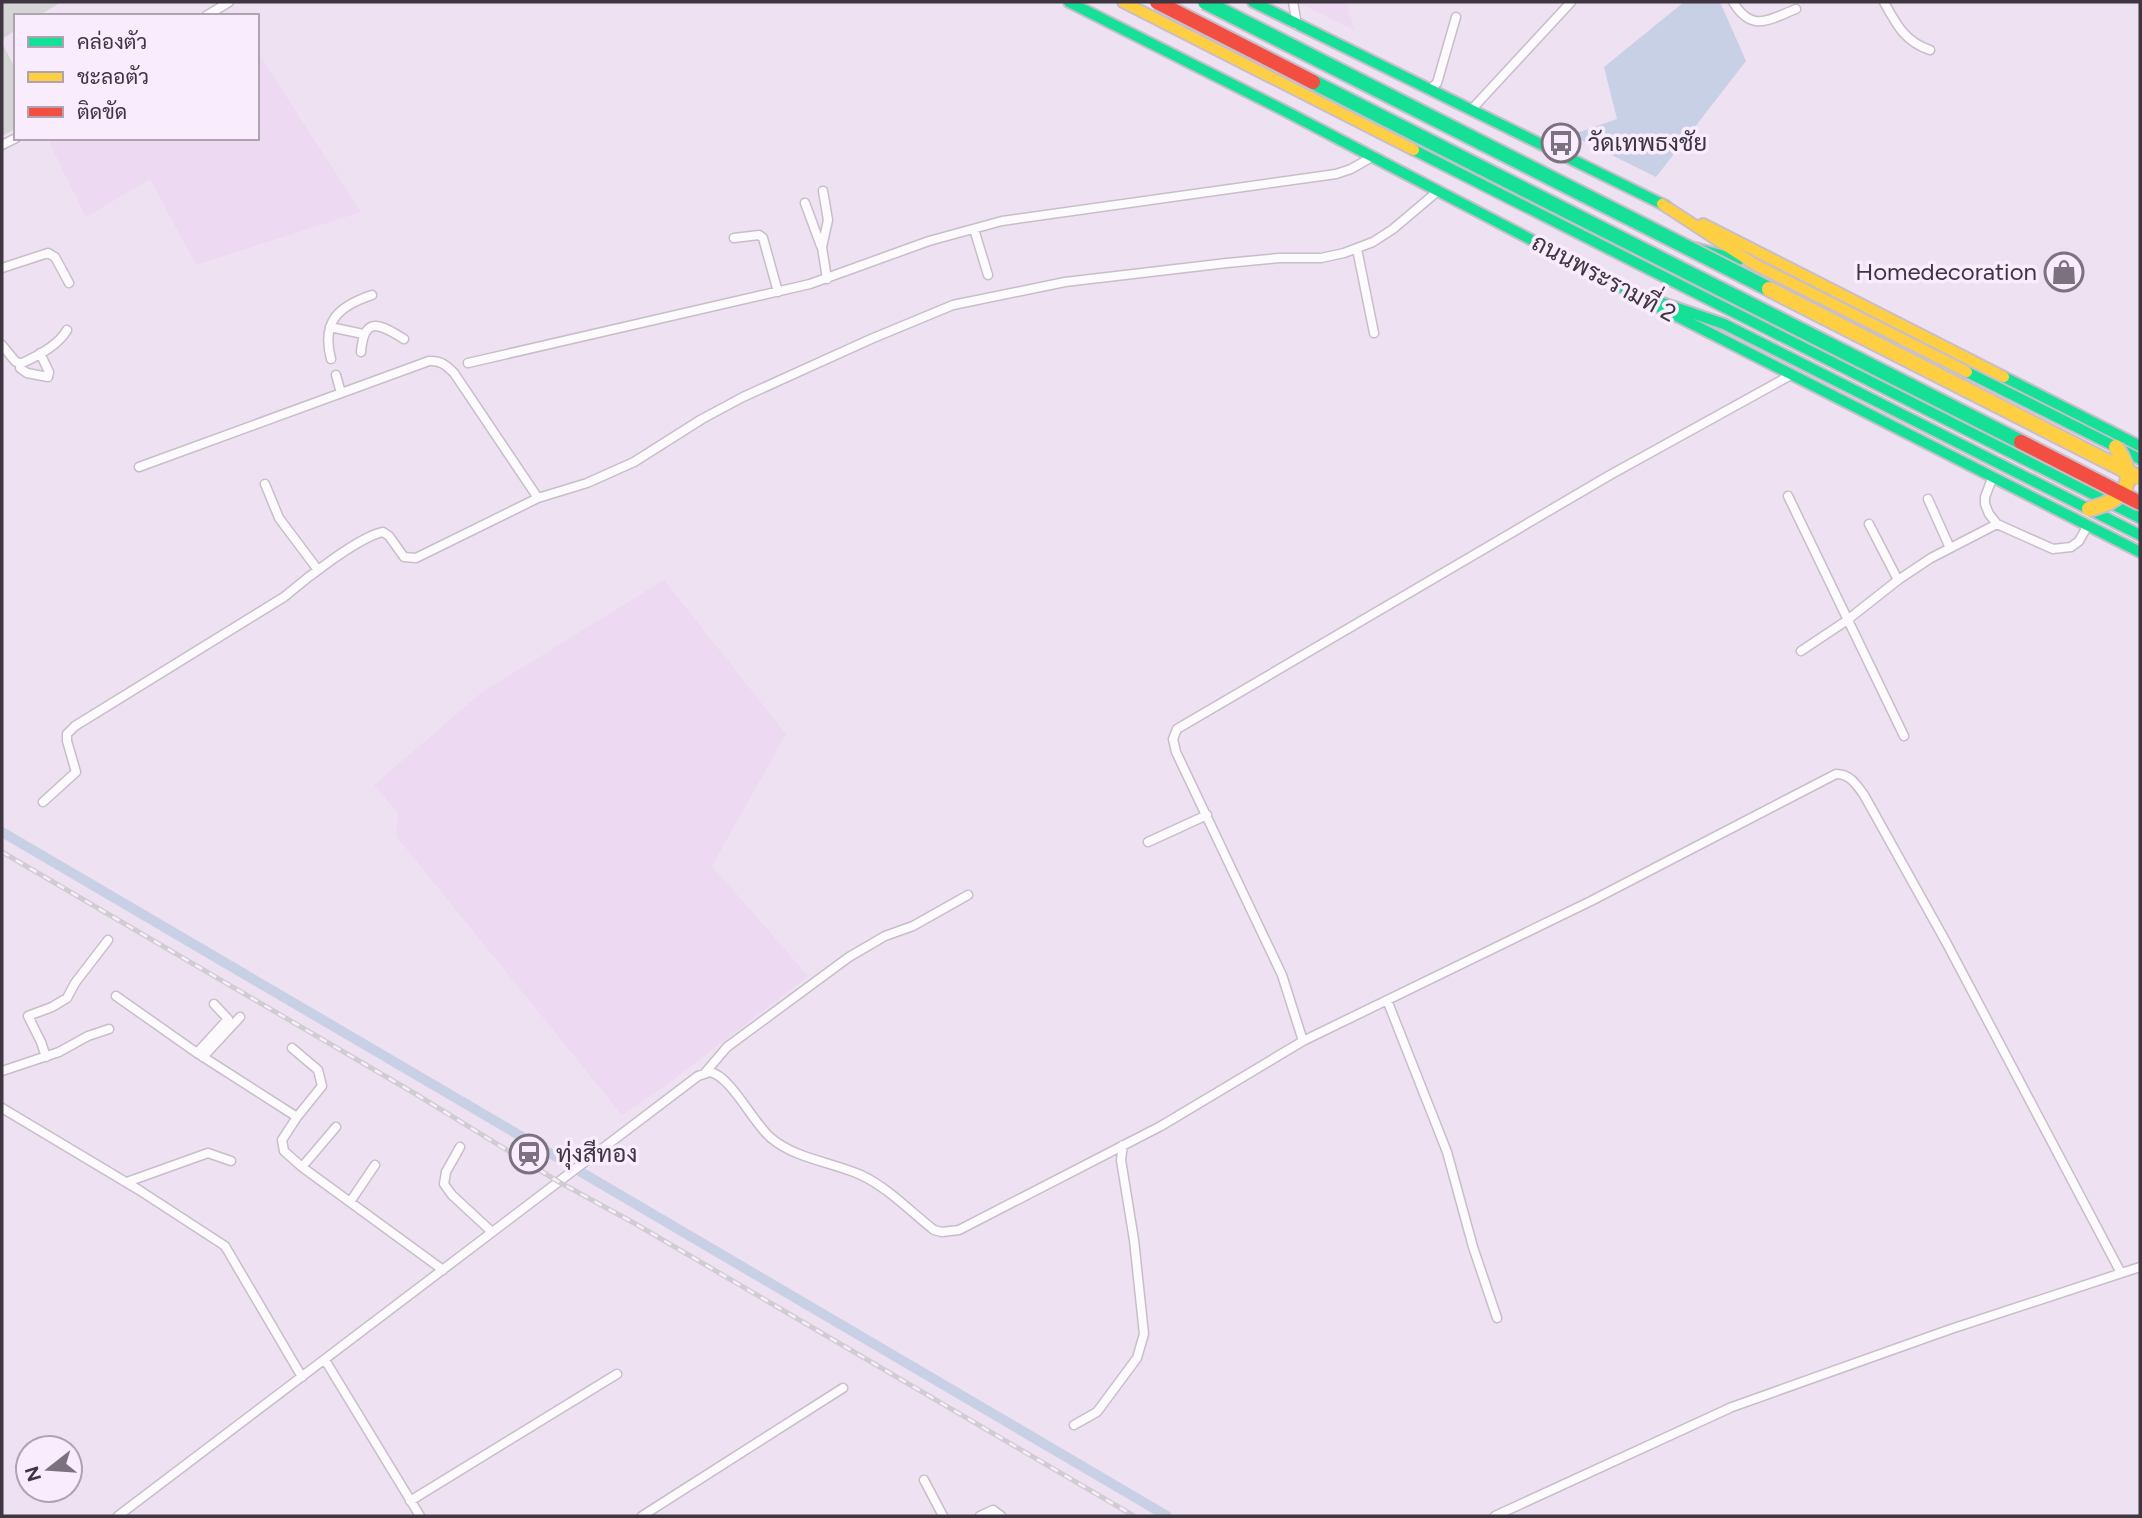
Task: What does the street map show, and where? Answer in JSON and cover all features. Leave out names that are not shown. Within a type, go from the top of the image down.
[{"type":"main road","name":"ถนนพระรามที่ 2","points":[[1069,2],[2140,552]]},
{"type":"main road","name":"ถนนพระรามที่ 2","points":[[1123,2],[2140,518]]},
{"type":"main road","points":[[1157,2],[2140,503]]},
{"type":"main road","points":[[1203,2],[2140,481]]},
{"type":"main road","points":[[1203,2],[2140,481]]},
{"type":"main road","points":[[1253,2],[1662,204],[2140,446]]},
{"type":"main road","points":[[1662,204],[1754,264],[2140,459]]},
{"type":"main road","points":[[1663,239],[1754,264]]},
{"type":"main road","points":[[1647,269],[1724,324]]},
{"type":"main road","points":[[1633,293],[1724,324],[2140,535]]},
{"type":"main road","points":[[2090,509],[2113,503],[2125,489],[2129,467],[2116,447]]},
{"type":"street","points":[[209,14],[229,2]]},
{"type":"street","points":[[1293,2],[1297,24]]},
{"type":"street","points":[[1472,109],[1571,2]]},
{"type":"street","points":[[1732,2],[1741,15],[1755,22],[1796,9]]},
{"type":"street","points":[[1884,2],[1906,37],[1915,45],[1930,50]]},
{"type":"street","points":[[1429,90],[1437,83],[1457,17]]},
{"type":"street","points":[[468,363],[778,292],[827,279],[929,242],[1029,216],[1336,174],[1371,157]]},
{"type":"street","points":[[822,247],[828,220],[823,191]]},
{"type":"street","points":[[43,802],[76,772],[67,741],[67,734],[75,726],[284,597],[318,569],[374,534],[383,532],[404,556],[416,558],[538,498],[587,483],[634,462],[702,419],[743,397],[953,305],[1065,282],[1253,260],[1321,258],[1357,249],[1393,229],[1438,191]]},
{"type":"street","points":[[805,202],[822,247],[827,279]]},
{"type":"street","points":[[974,229],[988,275]]},
{"type":"street","points":[[734,237],[762,237],[778,292]]},
{"type":"street","points":[[1357,249],[1374,333]]},
{"type":"street","points":[[2,268],[48,253],[55,257],[69,284]]},
{"type":"street","points":[[331,359],[328,345],[330,327],[341,308],[372,295]]},
{"type":"street","points":[[362,352],[363,334],[369,328],[381,326],[404,340]]},
{"type":"street","points":[[330,327],[363,334]]},
{"type":"street","points":[[20,364],[59,340],[67,330]]},
{"type":"street","points":[[2,345],[27,373],[48,377],[49,372],[40,353]]},
{"type":"street","points":[[139,467],[429,361],[444,364],[454,373],[538,498]]},
{"type":"street","points":[[336,375],[341,393]]},
{"type":"street","points":[[1303,1041],[1282,975],[1176,752],[1172,739],[1177,729],[1610,475],[1791,375]]},
{"type":"street","points":[[1993,476],[1984,497],[1989,514],[1997,524],[2053,549],[2071,547],[2079,541],[2088,525]]},
{"type":"street","points":[[265,484],[279,518],[318,569]]},
{"type":"street","points":[[1788,496],[1904,736]]},
{"type":"street","points":[[1928,499],[1950,548]]},
{"type":"street","points":[[1869,524],[1898,580]]},
{"type":"street","points":[[1801,651],[1848,620],[1898,580],[1950,548],[1997,524]]},
{"type":"street","points":[[118,1516],[698,1076],[716,1073],[772,1139],[790,1151],[862,1175],[934,1230],[942,1232],[971,1225],[1161,1126],[1303,1041],[1591,901],[1829,777],[1843,774],[1851,778],[1864,795],[1946,942],[2121,1273]]},
{"type":"street","points":[[1148,842],[1207,815]]},
{"type":"street","points":[[704,1074],[727,1047],[849,957],[968,895]]},
{"type":"street","points":[[46,1058],[28,1016],[67,998],[75,983],[108,940]]},
{"type":"street","points":[[116,996],[200,1055],[297,1117]]},
{"type":"street","points":[[1387,1000],[1447,1152],[1473,1247],[1497,1318]]},
{"type":"street","points":[[200,1055],[228,1019],[214,1004]]},
{"type":"street","points":[[200,1055],[240,1017]]},
{"type":"street","points":[[2,1071],[46,1058],[96,1032],[109,1029]]},
{"type":"street","points":[[292,1048],[318,1070],[322,1086],[297,1117],[282,1140],[282,1147],[302,1167],[443,1270]]},
{"type":"street","points":[[2,1108],[127,1182],[225,1246],[302,1377]]},
{"type":"street","points":[[302,1167],[336,1127]]},
{"type":"street","points":[[1074,1425],[1097,1412],[1137,1358],[1144,1334],[1134,1240],[1121,1160],[1123,1146]]},
{"type":"street","points":[[460,1147],[446,1172],[444,1184],[452,1195],[492,1232]]},
{"type":"street","points":[[127,1182],[208,1153],[231,1161]]},
{"type":"street","points":[[350,1202],[375,1165]]},
{"type":"street","points":[[1495,1516],[1732,1407],[1951,1329],[2140,1266]]},
{"type":"street","points":[[325,1360],[420,1516]]},
{"type":"street","points":[[410,1501],[617,1374]]},
{"type":"street","points":[[642,1516],[843,1388]]},
{"type":"street","points":[[924,1480],[943,1516]]},
{"type":"street","points":[[980,1516],[993,1510],[1001,1516]]},
{"type":"shaded area","points":[[2,2],[61,2],[41,14],[14,14],[14,31],[2,39]]},
{"type":"shaded area","points":[[1297,2],[1347,2],[1354,30]]},
{"type":"shaded area","points":[[2,43],[14,66],[14,130],[2,136]]},
{"type":"shaded area","points":[[259,54],[361,212],[196,265],[150,179],[86,217],[48,140],[259,140]]},
{"type":"shaded area","points":[[664,580],[786,734],[712,866],[808,976],[665,1086],[622,1115],[396,836],[398,813],[374,785],[481,693]]},
{"type":"water","points":[[1684,2],[1720,2],[1746,61],[1656,177],[1571,135],[1617,119],[1604,67]]},
{"type":"waterway","points":[[2,832],[565,1162]]},
{"type":"waterway","points":[[581,1172],[1167,1516]]},
{"type":"railway","points":[[2,852],[414,1093],[559,1182],[634,1223],[1134,1516]]},
{"type":"traffic: fast","points":[[1069,2],[1285,111],[1639,296]]},
{"type":"traffic: fast","points":[[1205,2],[1769,289]]},
{"type":"traffic: fast","points":[[1253,2],[1666,206]]},
{"type":"traffic: fast","points":[[1313,82],[2021,442]]},
{"type":"traffic: fast","points":[[1414,150],[2140,518]]},
{"type":"traffic: fast","points":[[1695,248],[1739,260]]},
{"type":"traffic: fast","points":[[1633,293],[1724,324],[2140,535]]},
{"type":"traffic: fast","points":[[1659,307],[2140,552]]},
{"type":"traffic: fast","points":[[1967,372],[2140,459]]},
{"type":"traffic: fast","points":[[2004,377],[2140,446]]},
{"type":"traffic: slow","points":[[1123,2],[1414,150]]},
{"type":"traffic: slow","points":[[1662,204],[1754,264],[1967,372]]},
{"type":"traffic: slow","points":[[1703,224],[2004,377]]},
{"type":"traffic: slow","points":[[1769,289],[2140,478]]},
{"type":"traffic: slow","points":[[2089,509],[2112,500],[2125,487],[2127,470],[2116,447]]},
{"type":"traffic: jam","points":[[1157,2],[1313,82]]},
{"type":"traffic: jam","points":[[2021,442],[2140,503]]},
{"type":"place","name":"วัดเทพธงชัย","points":[[1561,143]]},
{"type":"place","name":"Homedecoration","points":[[2064,272]]},
{"type":"place","name":"ทุ่งสีทอง","points":[[529,1154]]}]
